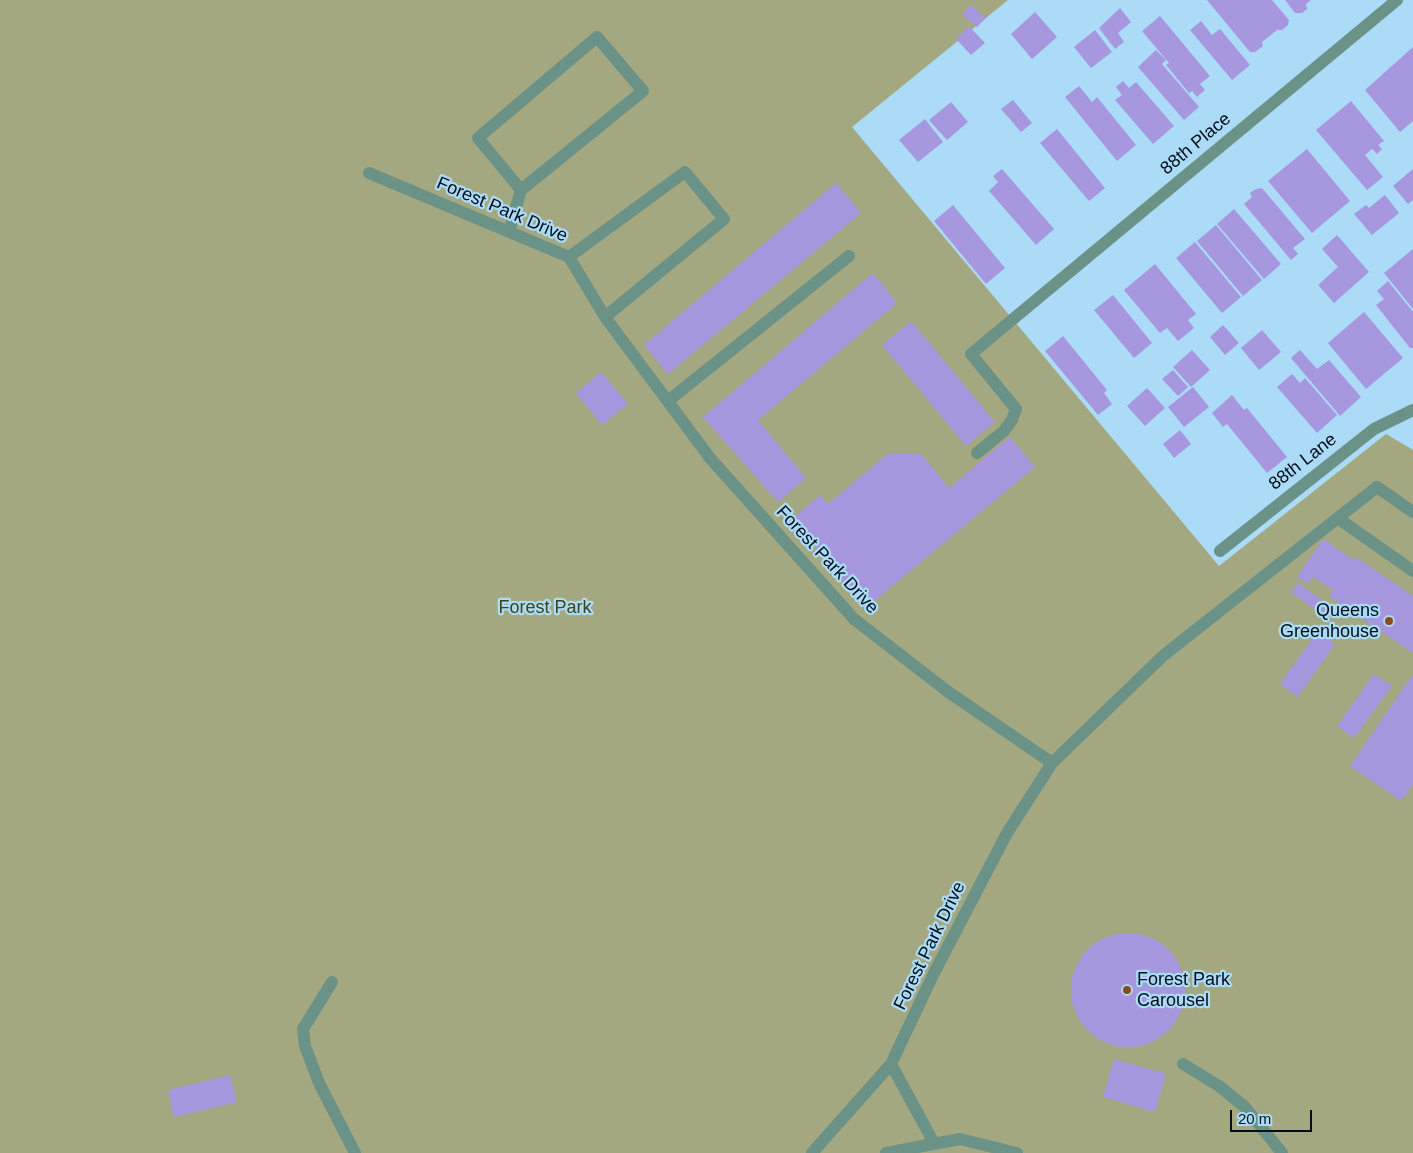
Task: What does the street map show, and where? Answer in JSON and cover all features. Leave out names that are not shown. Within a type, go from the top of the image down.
[{"type":"street","name":"88th Place","points":[[977,453],[1004,430],[1012,420],[1016,410],[971,354],[1396,0]]},
{"type":"street","points":[[510,232],[521,190],[644,91],[597,37],[478,138],[521,190]]},
{"type":"street","points":[[569,257],[685,172],[724,218],[605,317]]},
{"type":"street","name":"Forest Park Drive","points":[[369,173],[569,257],[605,317],[710,458],[854,619],[947,692],[1052,763],[1006,833],[933,975],[891,1064],[812,1153]]},
{"type":"street","points":[[668,401],[849,256]]},
{"type":"street","name":"88th Lane","points":[[1220,551],[1374,429],[1413,410]]},
{"type":"street","points":[[1052,763],[1164,655],[1377,487],[1413,512]]},
{"type":"street","points":[[1338,519],[1413,571]]},
{"type":"street","points":[[332,982],[304,1028],[304,1046],[319,1084],[355,1153]]},
{"type":"street","points":[[891,1064],[934,1143]]},
{"type":"street","points":[[1184,1064],[1219,1086],[1245,1106],[1282,1153]]},
{"type":"street","points":[[886,1153],[960,1139],[1017,1153]]},
{"type":"green space","name":"Forest Park","points":[[0,0],[1008,0],[852,127],[1219,566],[1386,434],[1413,450],[1413,1153],[0,1153]]},
{"type":"building","points":[[1207,0],[1272,0],[1289,20],[1288,25],[1282,30],[1277,30],[1262,42],[1263,46],[1255,52],[1250,52]]},
{"type":"building","points":[[1285,0],[1311,0],[1306,4],[1307,9],[1302,13],[1295,13]]},
{"type":"building","points":[[971,5],[986,18],[977,27],[962,14]]},
{"type":"building","points":[[1120,8],[1131,22],[1118,33],[1124,42],[1115,49],[1099,28]]},
{"type":"building","points":[[1035,12],[1057,37],[1032,59],[1011,34]]},
{"type":"building","points":[[1160,16],[1210,76],[1200,84],[1205,90],[1197,97],[1192,91],[1189,93],[1166,65],[1169,63],[1142,31]]},
{"type":"building","points":[[1201,21],[1212,35],[1220,29],[1250,65],[1232,80],[1190,30]]},
{"type":"building","points":[[969,26],[985,43],[971,55],[956,39]]},
{"type":"building","points":[[1095,30],[1112,52],[1091,68],[1074,47]]},
{"type":"building","points":[[1413,47],[1413,121],[1400,132],[1365,90]]},
{"type":"building","points":[[1156,50],[1166,60],[1162,64],[1199,107],[1184,120],[1138,67]]},
{"type":"building","points":[[1123,81],[1129,88],[1136,82],[1174,126],[1153,144],[1115,100],[1122,95],[1116,87]]},
{"type":"building","points":[[1079,86],[1092,102],[1097,97],[1136,145],[1117,161],[1065,97]]},
{"type":"building","points":[[1013,100],[1032,123],[1021,132],[1001,109]]},
{"type":"building","points":[[1351,101],[1384,141],[1378,145],[1382,149],[1377,154],[1372,149],[1365,155],[1383,177],[1367,190],[1316,130]]},
{"type":"building","points":[[951,102],[968,122],[947,140],[929,120]]},
{"type":"building","points":[[925,119],[943,142],[918,162],[899,140]]},
{"type":"building","points":[[1057,129],[1105,188],[1089,201],[1040,143]]},
{"type":"building","points":[[1307,149],[1350,201],[1312,233],[1268,181]]},
{"type":"building","points":[[1002,169],[1054,229],[1036,245],[989,191],[998,182],[993,176]]},
{"type":"building","points":[[1413,169],[1413,200],[1408,204],[1393,186]]},
{"type":"building","points":[[836,183],[861,213],[668,374],[644,345]]},
{"type":"building","points":[[1262,188],[1305,239],[1293,248],[1298,254],[1291,260],[1244,204],[1252,197],[1250,193]]},
{"type":"building","points":[[1385,195],[1399,213],[1372,235],[1354,214],[1366,205],[1369,208]]},
{"type":"building","points":[[953,205],[1005,268],[986,284],[934,221]]},
{"type":"building","points":[[1234,209],[1281,264],[1264,279],[1217,224]]},
{"type":"building","points":[[1216,225],[1262,280],[1243,296],[1197,241]]},
{"type":"building","points":[[1337,235],[1369,272],[1334,303],[1318,285],[1338,267],[1322,249]]},
{"type":"building","points":[[1195,242],[1241,297],[1222,313],[1176,258]]},
{"type":"building","points":[[1413,249],[1413,309],[1384,273]]},
{"type":"building","points":[[1155,264],[1196,314],[1188,320],[1194,328],[1178,341],[1167,328],[1160,333],[1124,290]]},
{"type":"building","points":[[873,273],[897,303],[758,420],[806,478],[778,502],[703,417]]},
{"type":"building","points":[[1388,281],[1413,312],[1413,348],[1410,348],[1376,305],[1384,299],[1377,291]]},
{"type":"building","points":[[1113,295],[1152,343],[1134,358],[1094,310]]},
{"type":"building","points":[[1364,312],[1403,358],[1366,389],[1328,343]]},
{"type":"building","points":[[911,321],[995,422],[966,446],[882,345]]},
{"type":"building","points":[[1223,325],[1239,343],[1225,355],[1210,337]]},
{"type":"building","points":[[1262,330],[1281,352],[1259,370],[1241,348]]},
{"type":"building","points":[[1063,336],[1107,390],[1104,393],[1112,404],[1098,415],[1045,351]]},
{"type":"building","points":[[1192,350],[1210,370],[1191,387],[1173,367]]},
{"type":"building","points":[[1300,350],[1317,369],[1329,360],[1361,397],[1340,416],[1291,358]]},
{"type":"building","points":[[1173,370],[1188,387],[1178,396],[1162,379]]},
{"type":"building","points":[[601,372],[628,404],[602,425],[576,393]]},
{"type":"building","points":[[1292,374],[1300,383],[1305,378],[1337,415],[1317,433],[1277,387]]},
{"type":"building","points":[[1193,387],[1209,407],[1184,427],[1168,407]]},
{"type":"building","points":[[1147,388],[1165,408],[1145,426],[1127,406]]},
{"type":"building","points":[[1232,395],[1244,410],[1247,408],[1287,457],[1267,473],[1227,424],[1223,427],[1212,413]]},
{"type":"building","points":[[1180,430],[1191,444],[1174,458],[1163,444]]},
{"type":"building","points":[[1010,437],[1035,467],[866,608],[792,519],[820,495],[828,504],[889,453],[921,454],[949,488]]},
{"type":"building","name":"Queens Greenhouse","points":[[1323,539],[1354,560],[1356,557],[1413,596],[1413,653],[1329,596],[1333,590],[1313,577],[1308,584],[1297,577]]},
{"type":"building","points":[[1298,583],[1328,605],[1321,614],[1291,592]]},
{"type":"building","points":[[1317,632],[1335,644],[1298,697],[1280,684]]},
{"type":"building","points":[[1374,674],[1392,686],[1354,738],[1337,726]]},
{"type":"building","name":"Queens Greenhouse","points":[[1413,674],[1413,784],[1401,801],[1350,766]]},
{"type":"building","name":"Forest Park Carousel","points":[[1128,933],[1150,937],[1168,950],[1181,968],[1185,990],[1181,1012],[1168,1030],[1150,1043],[1128,1047],[1106,1043],[1088,1030],[1075,1012],[1071,990],[1075,968],[1088,950],[1106,937]]},
{"type":"building","points":[[1114,1059],[1166,1074],[1155,1112],[1103,1097]]},
{"type":"building","points":[[230,1075],[237,1102],[174,1117],[168,1090]]},
{"type":"place","name":"Queens Greenhouse","points":[[1389,621]]},
{"type":"place","name":"Forest Park Carousel","points":[[1127,990]]}]
